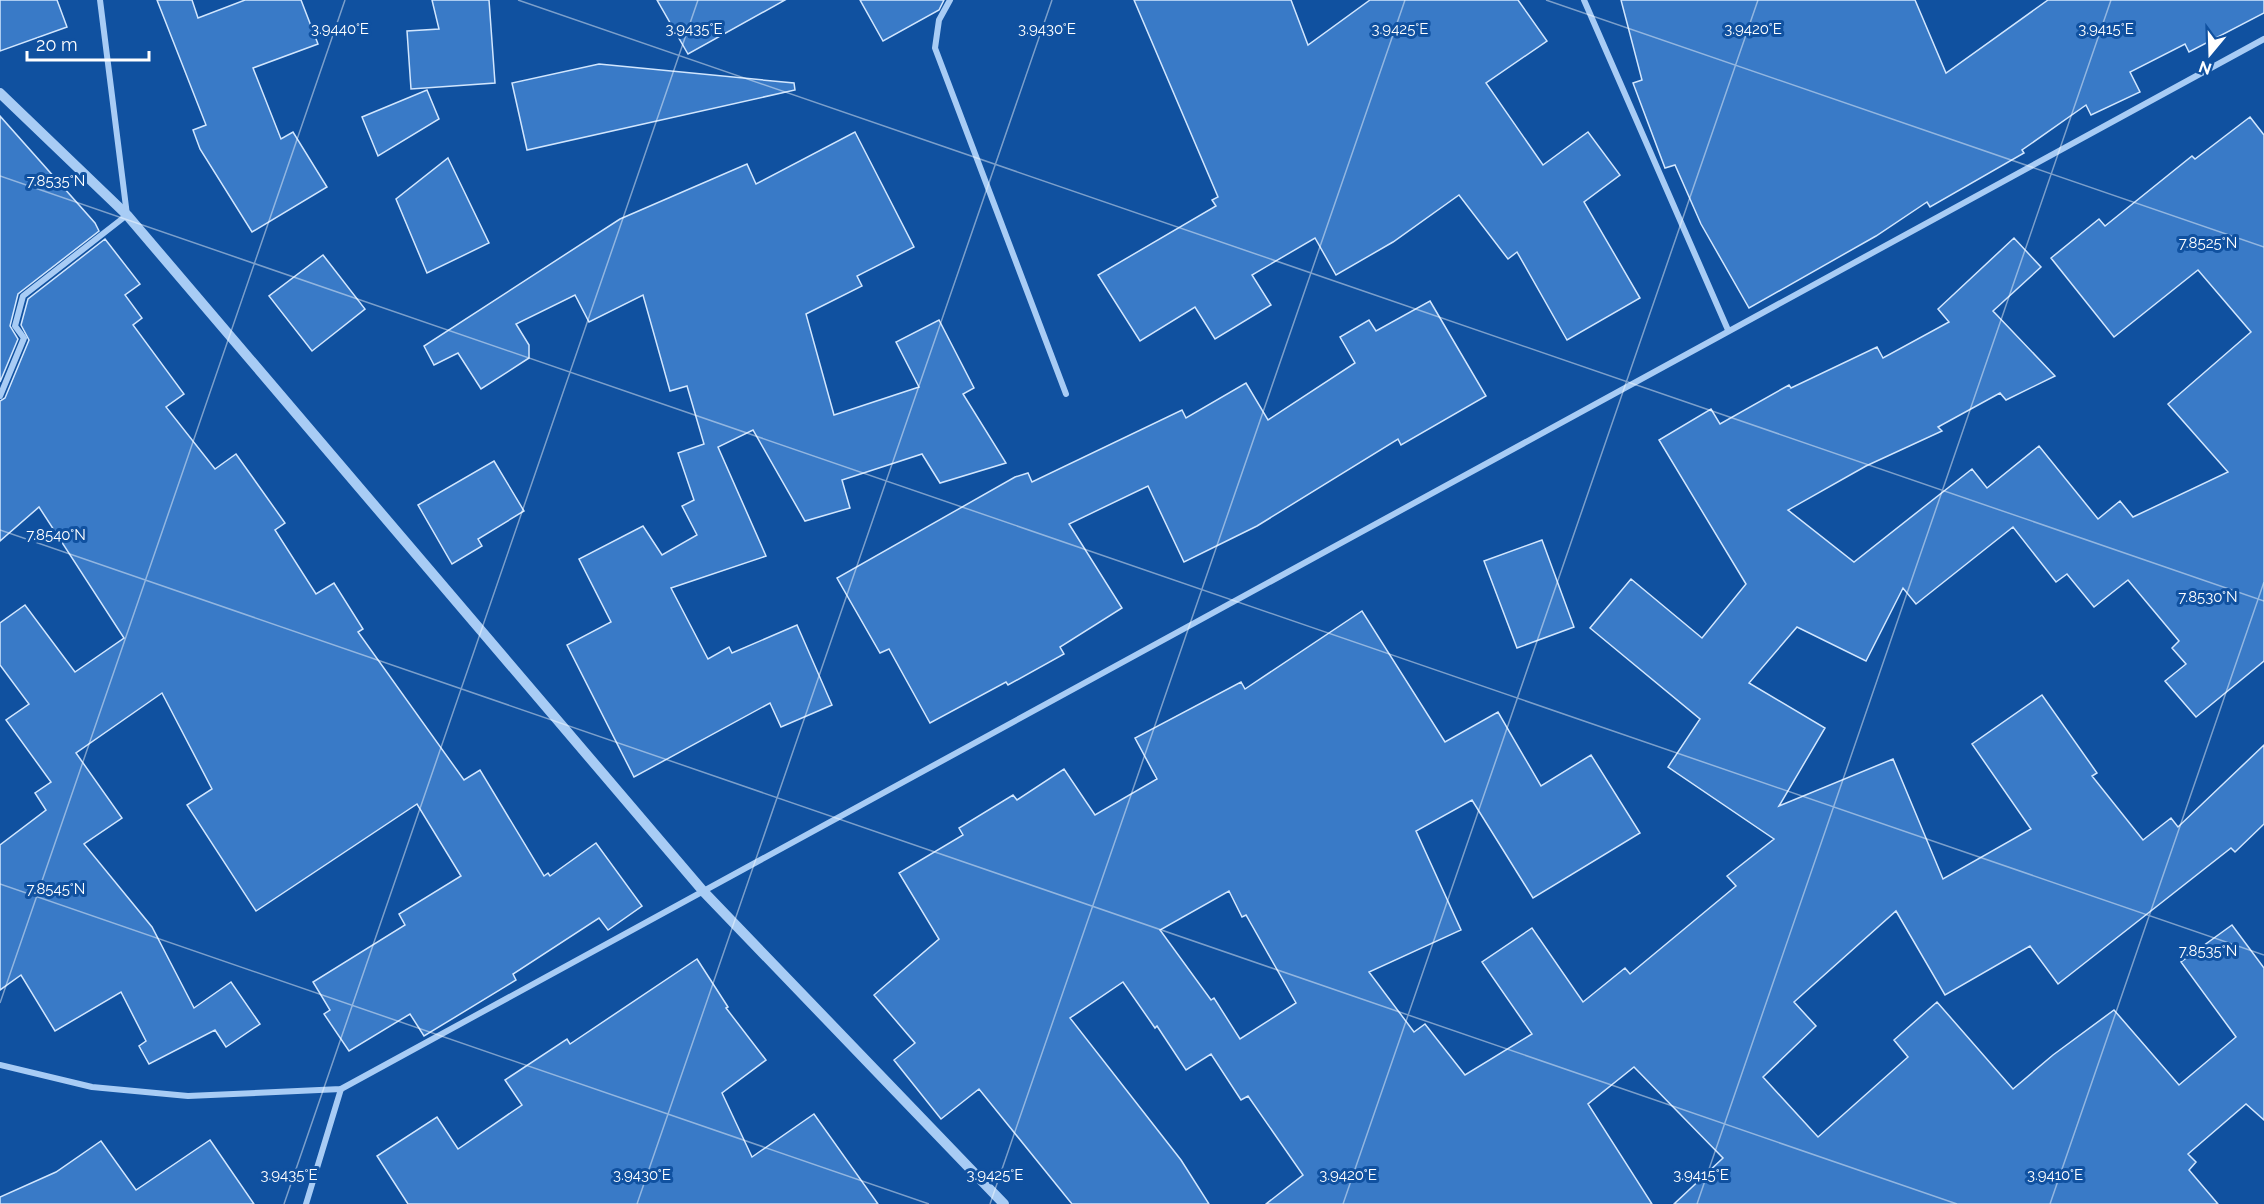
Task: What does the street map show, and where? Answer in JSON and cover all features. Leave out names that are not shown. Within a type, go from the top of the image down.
[{"type":"street","points":[[100,0],[127,215]]},
{"type":"street","points":[[950,0],[939,20],[935,48],[1066,394]]},
{"type":"street","points":[[1584,0],[1728,330]]},
{"type":"street","points":[[0,1065],[92,1087],[188,1096],[341,1089],[2264,39]]},
{"type":"street","points":[[0,93],[127,215],[703,891],[1004,1204]]},
{"type":"street","points":[[0,396],[24,338],[15,326],[23,296],[127,215]]},
{"type":"street","points":[[306,1204],[341,1089]]},
{"type":"building","points":[[0,0],[57,0],[67,27],[0,51]]},
{"type":"building","points":[[157,0],[192,0],[198,18],[245,0],[301,0],[318,44],[253,68],[281,139],[293,132],[327,187],[252,232],[200,149],[193,130],[206,125]]},
{"type":"building","points":[[432,0],[489,0],[495,83],[411,89],[407,31],[439,29]]},
{"type":"building","points":[[657,0],[785,0],[688,54]]},
{"type":"building","points":[[860,0],[944,0],[939,10],[883,41]]},
{"type":"building","points":[[1134,0],[1291,0],[1308,45],[1370,0],[1518,0],[1547,41],[1486,83],[1543,165],[1588,132],[1620,175],[1584,202],[1640,298],[1567,340],[1517,252],[1508,259],[1459,195],[1393,242],[1336,275],[1315,238],[1252,275],[1271,305],[1215,339],[1195,307],[1140,341],[1098,275],[1216,206],[1212,200],[1218,197]]},
{"type":"building","points":[[1621,0],[1915,0],[1946,73],[2048,0],[2264,0],[2264,13],[2189,52],[2185,44],[2130,72],[2140,92],[2091,115],[2086,105],[2022,150],[2024,153],[1930,207],[1927,202],[1876,236],[1749,308],[1701,224],[1675,165],[1665,168],[1633,83],[1642,80]]},
{"type":"building","points":[[599,64],[794,83],[795,90],[527,150],[512,83]]},
{"type":"building","points":[[427,90],[439,119],[378,156],[362,117]]},
{"type":"building","points":[[0,116],[95,223],[99,231],[18,294],[10,326],[18,339],[0,382]]},
{"type":"building","points":[[2250,117],[2264,135],[2264,661],[2196,717],[2165,681],[2186,664],[2172,648],[2179,641],[2128,580],[2094,607],[2067,574],[2056,582],[2013,527],[1916,604],[1903,588],[1866,661],[1797,627],[1749,683],[1825,728],[1779,806],[1893,759],[1943,879],[2031,829],[1972,744],[2042,695],[2097,773],[2092,776],[2143,840],[2171,818],[2178,827],[2264,745],[2264,824],[2235,852],[2231,848],[2058,984],[2030,946],[1945,995],[1896,911],[1794,1002],[1816,1026],[1763,1077],[1818,1137],[1908,1057],[1894,1040],[1937,1002],[2013,1089],[2053,1055],[2114,1010],[2179,1085],[2236,1037],[2181,962],[2232,925],[2264,968],[2264,1120],[2246,1104],[2188,1154],[2196,1162],[2189,1170],[2218,1204],[1674,1204],[1723,1158],[1634,1067],[1588,1104],[1652,1204],[1266,1204],[1303,1175],[1248,1096],[1241,1100],[1211,1054],[1186,1070],[1157,1026],[1155,1028],[1123,982],[1070,1018],[1181,1160],[1209,1204],[1072,1204],[979,1089],[941,1119],[894,1060],[915,1043],[874,995],[939,939],[899,873],[963,835],[959,828],[1013,795],[1017,800],[1064,769],[1095,815],[1157,779],[1135,738],[1241,682],[1245,689],[1362,611],[1445,742],[1498,712],[1541,786],[1591,755],[1640,833],[1533,898],[1472,800],[1416,831],[1461,930],[1369,972],[1414,1032],[1425,1024],[1465,1075],[1532,1034],[1482,962],[1532,928],[1583,1002],[1625,968],[1630,974],[1736,886],[1727,876],[1774,839],[1668,767],[1700,719],[1590,628],[1631,579],[1702,638],[1746,584],[1659,440],[1711,409],[1720,424],[1789,385],[1791,388],[1877,347],[1883,358],[1949,322],[1938,309],[2014,238],[2041,267],[1993,311],[2055,376],[2006,400],[2000,393],[1938,427],[1942,431],[1866,466],[1788,510],[1854,562],[1972,469],[1987,488],[2039,446],[2098,519],[2120,501],[2133,517],[2228,472],[2168,404],[2251,332],[2198,270],[2114,337],[2051,258],[2099,219],[2105,226],[2192,156],[2195,159]],"holes":[[[1229,891],[1242,917],[1246,915],[1296,1003],[1240,1039],[1214,998],[1211,1000],[1160,930]]]},
{"type":"building","points":[[855,132],[914,247],[857,276],[862,286],[806,314],[834,415],[919,387],[896,342],[939,320],[974,388],[963,394],[1006,463],[940,483],[922,454],[842,480],[850,508],[805,521],[753,430],[718,447],[766,556],[671,588],[708,659],[729,647],[732,653],[797,625],[832,705],[781,727],[770,703],[634,777],[567,645],[611,622],[579,559],[643,526],[662,555],[697,535],[682,506],[694,500],[678,453],[704,444],[687,386],[670,391],[643,295],[589,322],[575,295],[516,324],[529,345],[529,358],[481,389],[458,353],[434,365],[424,346],[620,219],[747,164],[756,184]]},
{"type":"building","points":[[448,158],[489,243],[427,273],[396,199]]},
{"type":"building","points":[[105,239],[140,284],[125,295],[142,318],[133,325],[184,394],[166,407],[215,469],[236,454],[285,523],[275,530],[316,594],[334,583],[363,629],[358,632],[464,780],[480,770],[544,876],[548,873],[550,876],[596,843],[642,906],[608,930],[599,918],[513,974],[516,980],[424,1036],[410,1014],[349,1051],[324,1014],[330,1010],[313,982],[405,925],[399,914],[461,876],[417,804],[256,911],[187,805],[212,789],[162,693],[76,753],[122,818],[84,844],[152,927],[194,1008],[231,982],[260,1024],[226,1047],[215,1030],[149,1064],[139,1046],[146,1041],[121,992],[55,1031],[21,975],[0,990],[0,845],[46,810],[35,793],[51,782],[6,720],[29,704],[0,665],[0,623],[25,605],[75,672],[124,638],[39,507],[0,541],[0,401],[5,398],[29,340],[21,325],[28,299]]},
{"type":"building","points":[[323,255],[365,309],[312,351],[269,296]]},
{"type":"building","points":[[1430,301],[1486,396],[1401,445],[1398,439],[1257,526],[1184,562],[1148,486],[1069,524],[1122,608],[1060,647],[1064,654],[1008,685],[1006,682],[930,723],[889,649],[880,653],[837,578],[1015,477],[1028,473],[1032,482],[1182,410],[1186,418],[1246,383],[1268,420],[1355,363],[1340,337],[1369,320],[1376,331]]},
{"type":"building","points":[[494,461],[524,511],[478,539],[482,546],[452,564],[418,505]]},
{"type":"building","points":[[1542,540],[1574,627],[1517,648],[1484,561]]},
{"type":"building","points":[[697,959],[728,1007],[726,1008],[766,1060],[722,1093],[752,1157],[814,1114],[878,1204],[408,1204],[377,1156],[437,1117],[458,1149],[522,1105],[505,1080],[567,1039],[570,1044]]},
{"type":"building","points":[[210,1140],[254,1204],[0,1204],[0,1197],[56,1172],[101,1141],[136,1190]]}]
